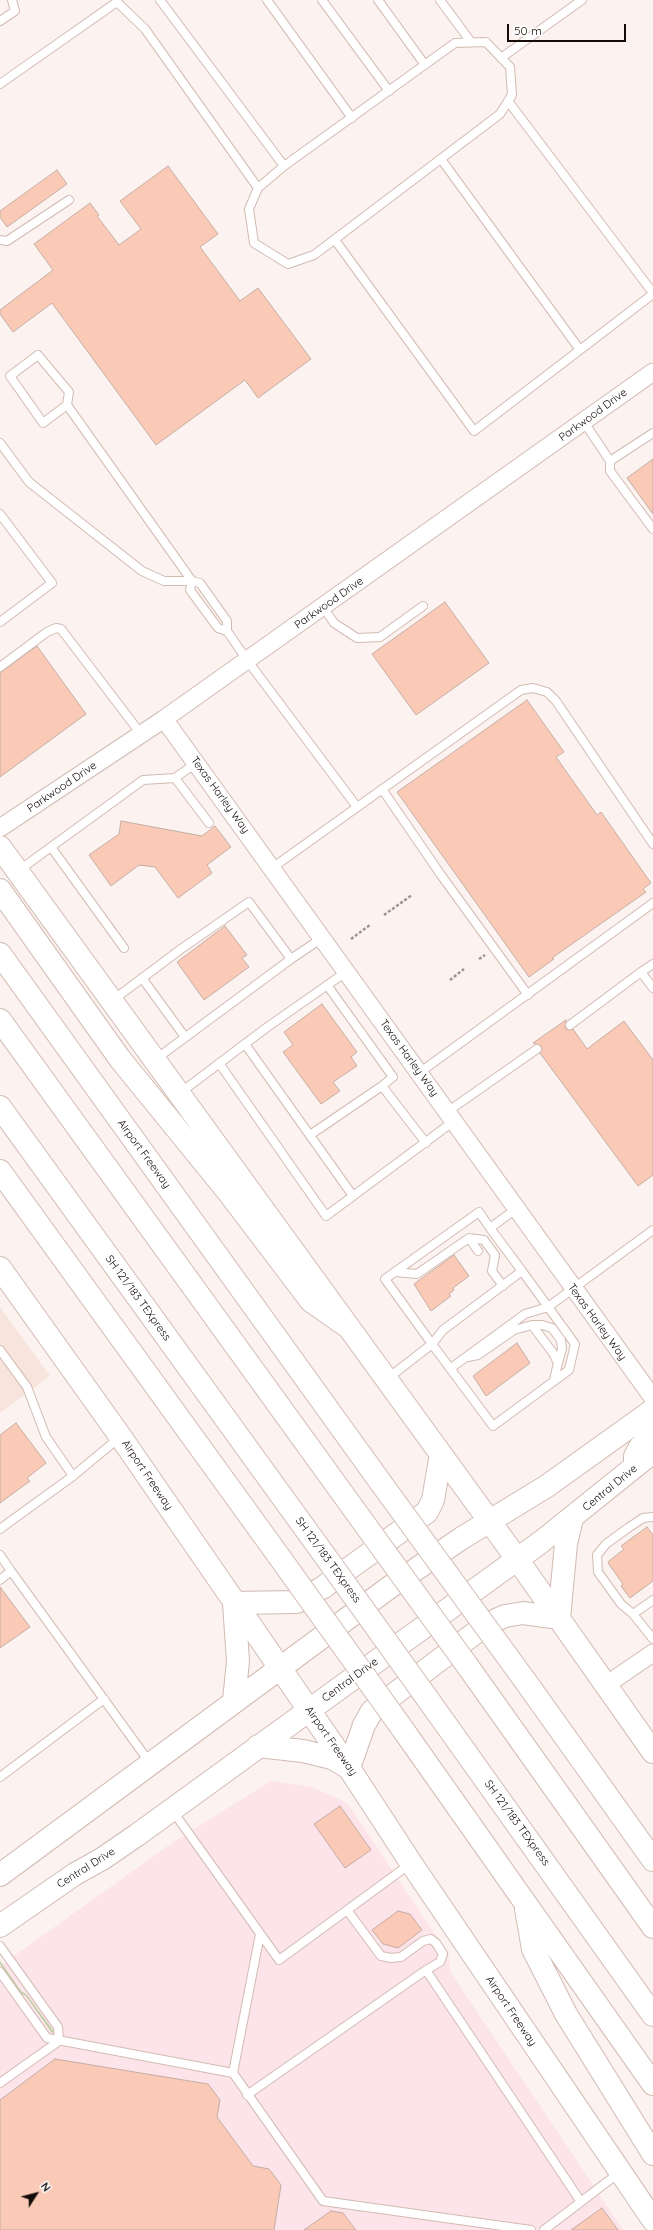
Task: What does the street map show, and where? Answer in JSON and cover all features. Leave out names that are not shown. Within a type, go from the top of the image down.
[{"type":"main road","points":[[0,847],[110,1002],[179,1093],[517,1559],[653,1752]]},
{"type":"main road","points":[[0,890],[120,1059],[229,1193],[311,1301],[348,1327]]},
{"type":"main road","name":"Airport Freeway","points":[[0,954],[653,1860]]},
{"type":"main road","points":[[0,1020],[374,1537],[653,1927]]},
{"type":"main road","name":"SH 121/183 TEXpress","points":[[0,1108],[333,1567],[653,2015]]},
{"type":"main road","points":[[0,1171],[404,1731],[653,2084]]},
{"type":"main road","name":"Airport Freeway","points":[[0,1268],[120,1436],[234,1603],[350,1768],[411,1863],[653,2220]]},
{"type":"main road","points":[[0,1875],[151,1765],[279,1667],[390,1587],[489,1521],[547,1486],[653,1410]]},
{"type":"main road","points":[[635,1468],[634,1456],[640,1447],[653,1434]]},
{"type":"main road","name":"Central Drive","points":[[0,1926],[75,1874],[102,1859],[309,1710],[572,1518],[653,1452]]},
{"type":"main road","points":[[234,1701],[238,1662],[234,1603],[297,1602],[322,1588],[421,1517],[427,1512],[433,1500],[440,1454]]},
{"type":"main road","points":[[559,1618],[566,1544],[572,1518]]},
{"type":"main road","points":[[258,1746],[303,1751],[332,1758],[350,1768],[364,1725],[372,1711],[487,1624],[505,1616],[523,1613],[559,1618]]},
{"type":"main road","points":[[525,1904],[532,1949],[566,2014],[653,2154]]},
{"type":"street","name":"Parkwood Drive","points":[[0,828],[164,719],[653,372]]},
{"type":"street","name":"Texas Harley Way","points":[[164,719],[573,1289],[653,1398]]},
{"type":"street","points":[[606,1685],[653,1653]]},
{"type":"lane","points":[[0,21],[15,11],[12,0]]},
{"type":"lane","points":[[160,0],[284,166]]},
{"type":"lane","points":[[267,0],[352,118]]},
{"type":"lane","points":[[322,0],[389,91]]},
{"type":"lane","points":[[378,0],[425,65]]},
{"type":"lane","points":[[440,0],[471,42]]},
{"type":"lane","points":[[501,58],[582,0]]},
{"type":"lane","points":[[0,84],[118,1],[145,29],[258,188]]},
{"type":"lane","points":[[486,42],[510,67],[512,95],[500,114],[314,255],[288,264],[254,243],[248,209],[258,188],[284,166],[352,118],[455,43],[486,42]]},
{"type":"lane","points":[[335,240],[474,431],[653,294],[508,101]]},
{"type":"lane","points":[[441,159],[580,350]]},
{"type":"lane","points":[[0,240],[7,241],[69,200]]},
{"type":"lane","points":[[67,405],[43,423],[10,376],[38,355],[68,392],[67,405],[192,581],[190,590],[218,628],[227,631],[357,807]]},
{"type":"lane","points":[[584,422],[610,460],[610,471],[653,529]]},
{"type":"lane","points":[[610,460],[653,433]]},
{"type":"lane","points":[[0,444],[30,482],[142,571],[164,581],[192,581],[200,583],[227,621],[227,631]]},
{"type":"lane","points":[[0,514],[52,583],[0,622]]},
{"type":"lane","points":[[323,607],[334,623],[357,638],[380,637],[423,606]]},
{"type":"lane","points":[[0,667],[47,632],[56,628],[61,629],[142,734]]},
{"type":"lane","points":[[272,868],[521,690],[533,688],[548,692],[556,701],[653,844]]},
{"type":"lane","points":[[17,871],[143,780],[175,778],[196,763]]},
{"type":"lane","points":[[175,778],[209,824]]},
{"type":"lane","points":[[382,790],[440,875],[528,995]]},
{"type":"lane","points":[[51,847],[124,948]]},
{"type":"lane","points":[[110,1002],[249,902],[291,959]]},
{"type":"lane","points":[[419,1073],[653,904]]},
{"type":"lane","points":[[154,1060],[291,959],[322,938]]},
{"type":"lane","points":[[570,1025],[653,964]]},
{"type":"lane","points":[[179,1093],[346,972]]},
{"type":"lane","points":[[641,972],[653,988]]},
{"type":"lane","points":[[142,978],[185,1037]]},
{"type":"lane","points":[[310,1135],[382,1086],[393,1076],[327,985]]},
{"type":"lane","points":[[245,1044],[353,1196]]},
{"type":"lane","points":[[219,1063],[326,1216],[426,1143],[451,1117],[537,1049]]},
{"type":"lane","points":[[382,1086],[426,1143]]},
{"type":"lane","points":[[490,1228],[516,1209]]},
{"type":"lane","points":[[479,1212],[522,1271],[574,1344],[569,1370],[493,1426],[385,1280],[479,1212]]},
{"type":"lane","points":[[451,1368],[525,1314],[548,1307],[653,1230]]},
{"type":"lane","points":[[396,1272],[417,1274],[469,1238],[484,1240],[495,1255],[492,1271]]},
{"type":"lane","points":[[469,1238],[478,1251]]},
{"type":"lane","points":[[486,1261],[503,1286]]},
{"type":"lane","points":[[386,1380],[432,1344],[443,1330],[522,1271]]},
{"type":"lane","points":[[465,1358],[478,1355],[514,1330],[532,1325],[542,1325],[552,1328],[561,1340],[562,1349],[554,1380]]},
{"type":"lane","points":[[532,1325],[554,1353],[558,1363]]},
{"type":"lane","points":[[0,1350],[27,1387],[46,1437],[73,1476]]},
{"type":"lane","points":[[0,1529],[73,1476],[120,1436]]},
{"type":"lane","points":[[653,1517],[643,1518],[628,1528],[606,1544],[597,1555],[598,1572],[621,1604],[632,1614],[653,1639]]},
{"type":"lane","points":[[0,1555],[151,1765]]},
{"type":"lane","points":[[0,1580],[11,1571]]},
{"type":"lane","points":[[632,1614],[653,1600]]},
{"type":"lane","points":[[0,1777],[104,1700]]},
{"type":"lane","points":[[171,1810],[279,1960],[411,1863]]},
{"type":"lane","points":[[248,2095],[426,1970],[440,1962],[443,1954],[436,1943],[431,1939],[423,1941],[401,1956],[391,1958],[381,1956],[347,1910]]},
{"type":"lane","points":[[260,1934],[233,2073],[323,2201],[530,2230]]},
{"type":"lane","points":[[0,1946],[58,2028],[59,2041]]},
{"type":"lane","points":[[426,1970],[581,2202]]},
{"type":"lane","points":[[0,1972],[47,2038],[233,2073]]},
{"type":"lane","points":[[0,2083],[59,2041]]},
{"type":"lane","points":[[544,2230],[620,2172]]},
{"type":"path","points":[[384,915],[412,895]]},
{"type":"path","points":[[351,939],[370,926]]},
{"type":"path","points":[[450,980],[464,969]]},
{"type":"shaded area","points":[[0,1307],[50,1376],[0,1413]]},
{"type":"shaded area","points":[[271,1781],[312,1787],[347,1803],[448,1954],[451,1973],[623,2230],[0,2230],[0,1966],[172,1843]]},
{"type":"green space","points":[[0,1961],[21,1991],[27,1995],[54,2032],[52,2033],[26,1996],[20,1993],[0,1964]]},
{"type":"building","points":[[168,166],[218,234],[200,247],[240,301],[258,288],[311,359],[258,398],[245,380],[156,445],[52,303],[13,332],[0,314],[0,310],[53,270],[34,244],[90,203],[99,215],[97,216],[119,245],[141,229],[120,201]]},
{"type":"building","points":[[57,170],[67,184],[7,227],[0,217],[0,211]]},
{"type":"building","points":[[653,459],[653,514],[627,478]]},
{"type":"building","points":[[445,602],[489,663],[416,715],[372,654]]},
{"type":"building","points":[[37,646],[86,714],[0,777],[0,673]]},
{"type":"building","points":[[527,700],[564,752],[556,757],[597,815],[601,812],[651,883],[643,889],[646,892],[552,958],[554,959],[529,977],[397,792]]},
{"type":"building","points":[[121,821],[202,836],[215,826],[231,847],[207,865],[212,873],[178,898],[155,867],[139,865],[111,886],[89,855],[119,834]]},
{"type":"building","points":[[225,926],[247,955],[242,958],[249,967],[204,1000],[177,962]]},
{"type":"building","points":[[322,1004],[357,1052],[351,1057],[357,1066],[333,1082],[340,1091],[321,1104],[283,1052],[293,1045],[284,1032]]},
{"type":"building","points":[[566,1020],[565,1028],[568,1030],[573,1029],[587,1049],[624,1021],[653,1060],[653,1175],[638,1186],[540,1053],[542,1049],[541,1046],[533,1043]]},
{"type":"building","points":[[454,1255],[469,1276],[453,1288],[454,1290],[449,1294],[451,1296],[431,1311],[414,1284]]},
{"type":"building","points":[[517,1343],[530,1363],[486,1396],[473,1376]]},
{"type":"building","points":[[16,1423],[46,1463],[27,1478],[30,1481],[0,1503],[0,1435]]},
{"type":"building","points":[[647,1527],[653,1535],[653,1581],[630,1598],[621,1586],[623,1584],[608,1563],[624,1549],[621,1546]]},
{"type":"building","points":[[0,1587],[30,1627],[0,1648]]},
{"type":"building","points":[[340,1806],[371,1850],[345,1868],[314,1824]]},
{"type":"building","points":[[398,1911],[410,1914],[422,1930],[398,1948],[383,1944],[372,1930]]},
{"type":"building","points":[[55,2059],[208,2084],[220,2100],[217,2117],[253,2166],[269,2169],[281,2185],[274,2230],[0,2230],[0,2100]]},
{"type":"building","points":[[602,2208],[618,2230],[571,2230]]},
{"type":"building","points":[[331,2211],[343,2213],[356,2230],[304,2230]]}]
